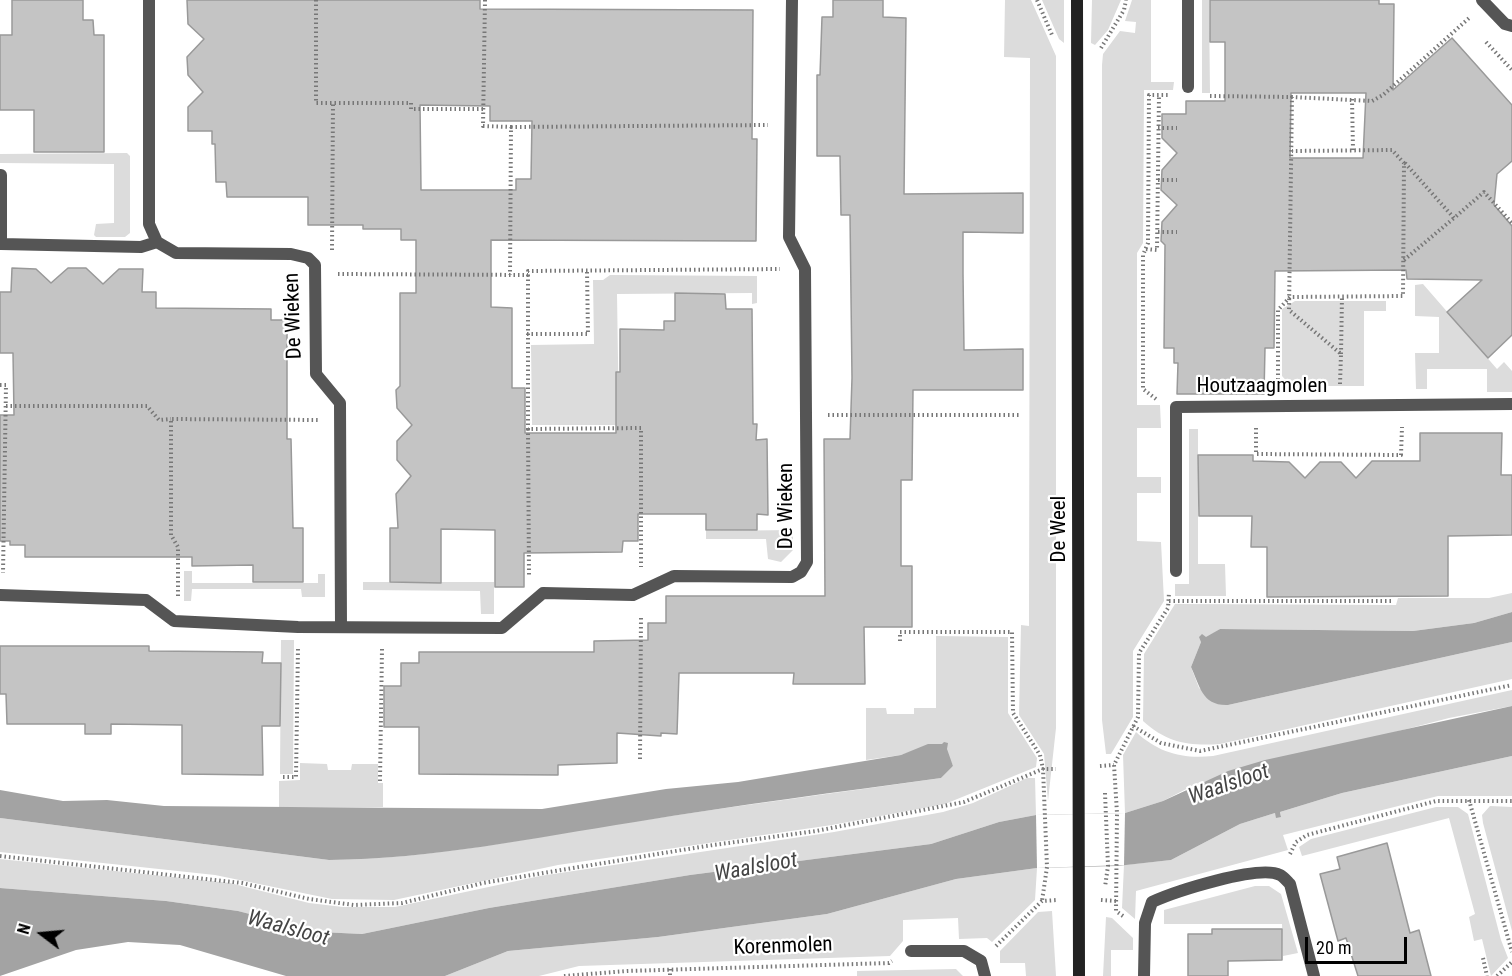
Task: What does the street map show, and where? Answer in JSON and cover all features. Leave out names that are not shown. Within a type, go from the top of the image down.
[{"type":"street","points":[[1,174],[1,244],[141,247],[157,242],[149,224],[149,0]]},
{"type":"street","name":"De Wieken","points":[[2,595],[146,600],[174,621],[298,627],[502,628],[543,594],[633,595],[674,576],[792,577],[801,572],[807,562],[805,269],[789,237],[792,0]]},
{"type":"street","name":"De Weel","points":[[1077,0],[1081,814],[1079,976]]},
{"type":"street","points":[[1188,0],[1188,91]]},
{"type":"street","points":[[1484,2],[1505,24],[1512,26]]},
{"type":"street","name":"De Wieken","points":[[157,242],[176,253],[291,254],[308,258],[315,265],[316,374],[340,403],[342,627]]},
{"type":"street","name":"Houtzaagmolen","points":[[1176,571],[1176,407],[1512,404]]},
{"type":"street","points":[[1144,976],[1145,924],[1152,902],[1174,892],[1259,871],[1279,874],[1290,884],[1314,976]]},
{"type":"street","points":[[911,951],[964,951],[981,962],[985,976]]},
{"type":"path","points":[[316,0],[316,103],[411,103],[411,109],[484,109]]},
{"type":"path","points":[[485,0],[483,126],[791,125]]},
{"type":"path","points":[[1078,82],[1109,36],[1124,10],[1126,0]]},
{"type":"path","points":[[1176,407],[1160,399],[1154,399],[1143,388],[1143,255],[1149,243],[1149,95],[1188,91],[1372,101],[1383,95],[1484,2]]},
{"type":"path","points":[[1467,20],[1474,28]]},
{"type":"path","points":[[1482,37],[1512,70]]},
{"type":"path","points":[[1146,249],[1157,250],[1159,95]]},
{"type":"path","points":[[1292,97],[1289,310],[1341,354]]},
{"type":"path","points":[[1352,99],[1353,150]]},
{"type":"path","points":[[332,274],[333,103]]},
{"type":"path","points":[[510,275],[511,126]]},
{"type":"path","points":[[1158,128],[1178,128]]},
{"type":"path","points":[[1292,151],[1392,150],[1454,218]]},
{"type":"path","points":[[1278,406],[1278,310],[1290,297],[1403,298],[1404,163]]},
{"type":"path","points":[[1158,180],[1177,180]]},
{"type":"path","points":[[1404,261],[1484,192],[1512,223]]},
{"type":"path","points":[[1158,232],[1177,232]]},
{"type":"path","points":[[529,606],[528,271],[805,269]]},
{"type":"path","points":[[527,334],[588,334],[587,271]]},
{"type":"path","points":[[316,274],[528,276]]},
{"type":"path","points":[[1340,405],[1342,296]]},
{"type":"path","points":[[0,385],[6,385],[2,595]]},
{"type":"path","points":[[1256,406],[1256,454],[1401,455],[1402,405]]},
{"type":"path","points":[[6,406],[147,406],[159,420],[340,420]]},
{"type":"path","points":[[806,415],[1019,415]]},
{"type":"path","points":[[171,419],[171,535],[178,547],[178,621]]},
{"type":"path","points":[[528,429],[641,428],[640,759]]},
{"type":"path","points":[[1116,911],[1118,813],[1114,765],[1137,717],[1139,653],[1169,601],[1394,601]]},
{"type":"path","points":[[283,777],[296,777],[298,627]]},
{"type":"path","points":[[380,781],[383,627]]},
{"type":"path","points":[[900,641],[900,632],[1012,632],[1013,713],[1040,755],[1046,815],[1047,867],[1042,901],[981,962]]},
{"type":"path","points":[[1133,726],[1161,743],[1200,751],[1512,685]]},
{"type":"path","points":[[0,856],[242,883],[309,899],[354,905],[402,903],[483,883],[816,831],[964,802],[1043,769]]},
{"type":"path","points":[[1469,800],[1512,952]]},
{"type":"path","points":[[1279,874],[1296,842],[1307,835],[1436,801],[1512,801]]},
{"type":"path","points":[[1107,813],[1108,866]]},
{"type":"path","points":[[1042,901],[1051,901]]},
{"type":"path","points":[[1108,901],[1116,901]]},
{"type":"path","name":"Korenmolen","points":[[564,976],[670,969],[889,963],[901,954],[911,951]]},
{"type":"path","points":[[1482,958],[1487,976]]},
{"type":"path","points":[[1497,976],[1512,962]]},
{"type":"path","points":[[670,969],[670,976]]},
{"type":"shaded area","points":[[1005,0],[1031,0],[1056,56],[1056,728],[1048,801],[1044,754],[1019,715],[1021,625],[1029,626],[1030,58],[1004,57]]},
{"type":"shaded area","points":[[1042,0],[1064,0],[1064,43],[1059,39]]},
{"type":"shaded area","points":[[1092,0],[1121,0],[1108,30],[1095,45],[1091,43]]},
{"type":"shaded area","points":[[1132,0],[1151,0],[1151,82],[1174,82],[1173,90],[1144,90],[1143,243],[1137,253],[1137,405],[1160,405],[1161,428],[1137,428],[1137,477],[1161,477],[1161,493],[1137,493],[1137,541],[1161,542],[1164,601],[1133,651],[1133,717],[1111,754],[1106,754],[1102,720],[1102,65],[1103,54],[1120,31],[1135,33],[1136,22],[1125,21]]},
{"type":"shaded area","points":[[1202,0],[1209,0],[1210,93],[1202,93]]},
{"type":"shaded area","points":[[127,153],[130,156],[130,233],[125,237],[96,237],[94,235],[96,224],[114,223],[114,164],[0,163],[0,154]]},
{"type":"shaded area","points":[[610,275],[757,276],[757,303],[752,304],[752,293],[617,294],[619,425],[532,425],[531,345],[594,344],[593,280],[603,280]]},
{"type":"shaded area","points":[[1423,284],[1497,369],[1504,362],[1512,371],[1512,392],[1487,392],[1487,369],[1427,369],[1427,389],[1416,389],[1415,353],[1439,353],[1439,317],[1415,316],[1415,285]]},
{"type":"shaded area","points":[[1295,301],[1386,301],[1386,311],[1364,311],[1364,386],[1291,386],[1282,376],[1282,309]]},
{"type":"shaded area","points":[[1189,429],[1198,429],[1198,564],[1225,564],[1226,596],[1175,596],[1175,584],[1189,584]]},
{"type":"shaded area","points":[[793,530],[793,550],[781,562],[768,559],[766,539],[706,539],[706,531]]},
{"type":"shaded area","points":[[184,571],[192,571],[192,583],[318,583],[318,574],[325,574],[325,597],[302,597],[301,589],[192,589],[191,601],[184,601]]},
{"type":"shaded area","points":[[363,582],[494,582],[494,614],[481,614],[480,591],[363,590]]},
{"type":"shaded area","points":[[1512,593],[1512,612],[1474,623],[1413,631],[1220,629],[1201,642],[1191,667],[1199,688],[1228,705],[1512,642],[1512,679],[1220,744],[1179,742],[1161,734],[1143,721],[1144,654],[1175,604],[1396,605],[1398,598],[1489,598]]},
{"type":"shaded area","points":[[936,636],[1008,637],[1008,713],[1037,758],[1036,767],[945,804],[832,825],[558,865],[394,900],[332,899],[215,875],[0,852],[0,818],[329,860],[367,859],[480,847],[669,816],[941,778],[953,766],[943,744],[935,744],[901,755],[866,760],[866,708],[886,708],[887,714],[914,714],[914,708],[936,708]]},
{"type":"shaded area","points":[[281,640],[294,640],[293,774],[280,774]]},
{"type":"shaded area","points":[[1512,690],[1512,706],[1449,718],[1196,784],[1163,801],[1125,813],[1123,755],[1136,732],[1162,750],[1181,755],[1213,756]]},
{"type":"shaded area","points":[[1512,756],[1512,796],[1438,796],[1283,835],[1288,850],[1136,891],[1135,919],[1122,908],[1124,865],[1171,860],[1240,824],[1275,813],[1281,816],[1280,812],[1342,793]]},
{"type":"shaded area","points":[[300,763],[327,764],[328,770],[351,770],[352,764],[378,764],[378,783],[383,783],[383,807],[279,807],[279,781],[300,780]]},
{"type":"shaded area","points":[[1027,778],[1035,778],[1036,815],[999,822],[931,844],[690,875],[489,908],[362,934],[320,932],[238,911],[166,901],[0,888],[0,859],[230,883],[309,903],[343,907],[395,907],[540,876],[834,832],[943,812],[973,803]]},
{"type":"shaded area","points":[[1490,806],[1512,807],[1512,931],[1483,823],[1482,815]]},
{"type":"shaded area","points":[[1436,807],[1458,807],[1468,814],[1501,940],[1508,958],[1491,976],[1482,939],[1474,941],[1469,917],[1475,914],[1449,818],[1302,856],[1299,847],[1311,839]]},
{"type":"shaded area","points":[[1037,868],[1035,900],[992,942],[987,938],[959,939],[958,918],[903,920],[903,941],[890,956],[579,966],[539,976],[445,976],[508,951],[658,937],[827,914],[956,879]]},
{"type":"shaded area","points":[[1255,886],[1269,886],[1281,894],[1298,953],[1283,956],[1282,924],[1164,924],[1164,910]]},
{"type":"shaded area","points":[[1052,911],[1056,976],[1026,976],[1025,963],[1000,963],[1000,951],[1038,912]]},
{"type":"shaded area","points":[[1106,917],[1112,918],[1133,938],[1133,950],[1111,950],[1111,976],[1103,976]]},
{"type":"shaded area","points":[[956,969],[963,976],[857,976],[857,971]]},
{"type":"water","points":[[1512,612],[1512,642],[1228,705],[1213,702],[1203,694],[1191,667],[1201,642],[1199,637],[1202,634],[1206,637],[1220,629],[1413,631],[1474,623]]},
{"type":"water","name":"Waalsloot","points":[[1512,706],[1512,756],[1342,793],[1280,812],[1281,817],[1276,818],[1275,813],[1240,824],[1171,860],[1117,866],[1037,868],[956,879],[827,914],[658,937],[508,951],[445,976],[286,976],[180,945],[128,942],[76,950],[0,976],[0,888],[166,901],[238,911],[320,932],[362,934],[489,908],[690,875],[931,844],[999,822],[1036,815],[1125,813],[1163,801],[1228,771],[1265,760]]},
{"type":"water","points":[[948,743],[947,749],[953,766],[941,778],[712,810],[482,847],[406,856],[329,860],[0,818],[0,790],[63,801],[107,800],[164,806],[542,809],[666,789],[738,782],[901,755],[928,744]]},
{"type":"pier","points":[[1125,813],[1124,865],[1037,868],[1036,815]]},
{"type":"building","points":[[12,0],[83,0],[83,20],[93,20],[94,35],[104,35],[104,152],[34,152],[34,110],[0,110],[0,35],[12,35]]},
{"type":"building","points":[[187,0],[480,0],[480,9],[753,10],[752,139],[757,139],[756,241],[491,240],[491,307],[512,308],[512,388],[525,388],[525,433],[616,433],[616,372],[620,372],[620,329],[664,330],[664,321],[675,321],[675,293],[725,294],[726,309],[752,309],[753,424],[757,424],[756,440],[767,439],[768,515],[757,514],[757,530],[706,530],[706,514],[638,514],[638,541],[623,541],[622,552],[524,553],[524,587],[495,587],[495,530],[441,529],[441,583],[390,582],[390,528],[398,528],[396,494],[411,476],[397,460],[397,441],[412,425],[397,408],[396,390],[400,386],[400,293],[416,293],[416,240],[401,240],[401,229],[363,229],[363,225],[308,225],[308,197],[227,197],[226,182],[216,182],[215,144],[212,144],[212,131],[188,131],[188,107],[203,92],[188,75],[187,57],[204,39],[188,24]],"holes":[[[420,105],[490,106],[490,121],[532,121],[531,179],[516,179],[516,190],[421,190]]]},
{"type":"building","points":[[833,0],[883,0],[883,17],[906,18],[904,194],[1023,193],[1023,233],[963,232],[963,274],[964,350],[1023,349],[1023,390],[913,390],[912,480],[901,480],[901,566],[912,566],[912,627],[864,627],[865,684],[793,684],[794,673],[679,673],[677,734],[661,733],[661,736],[617,733],[617,763],[558,765],[558,775],[419,774],[419,727],[384,727],[384,686],[401,686],[401,663],[419,663],[419,652],[594,652],[594,641],[648,640],[648,623],[666,623],[666,596],[825,596],[824,439],[850,439],[852,378],[850,215],[841,215],[840,156],[817,156],[817,75],[820,75],[822,17],[833,17]]},
{"type":"building","points":[[1210,0],[1379,0],[1379,4],[1394,4],[1393,90],[1452,38],[1512,105],[1512,161],[1497,174],[1494,205],[1512,226],[1512,335],[1488,358],[1447,312],[1482,280],[1407,279],[1406,270],[1275,271],[1274,348],[1265,348],[1264,394],[1177,394],[1178,363],[1174,363],[1174,348],[1164,348],[1165,245],[1161,241],[1162,222],[1177,205],[1161,190],[1162,170],[1177,153],[1162,138],[1162,114],[1186,114],[1186,101],[1225,101],[1225,42],[1210,42]],"holes":[[[1291,93],[1366,93],[1363,158],[1290,158]]]},
{"type":"building","points":[[12,268],[36,269],[51,283],[68,268],[86,268],[103,284],[119,269],[143,269],[142,292],[156,292],[156,308],[271,309],[271,320],[287,320],[287,439],[291,439],[293,528],[303,528],[303,582],[253,582],[253,565],[192,566],[192,557],[25,557],[25,545],[10,545],[10,541],[0,541],[0,415],[14,415],[13,353],[0,353],[0,292],[11,292]]},
{"type":"building","points":[[1420,433],[1502,433],[1501,475],[1512,475],[1512,535],[1448,536],[1448,596],[1267,597],[1267,547],[1251,547],[1252,516],[1199,516],[1198,455],[1253,455],[1253,461],[1289,462],[1305,478],[1320,462],[1341,462],[1356,478],[1372,461],[1420,461]]},
{"type":"building","points":[[0,646],[149,646],[149,651],[263,652],[262,663],[281,663],[280,726],[262,726],[263,775],[182,774],[182,725],[111,724],[111,734],[85,734],[85,724],[7,724],[6,694],[0,694]]},
{"type":"building","points":[[1387,843],[1410,933],[1419,930],[1431,976],[1358,976],[1346,938],[1338,941],[1320,874],[1340,869],[1337,857]]},
{"type":"building","points":[[1212,929],[1282,929],[1282,960],[1228,961],[1228,976],[1188,976],[1188,934],[1212,934]]}]
